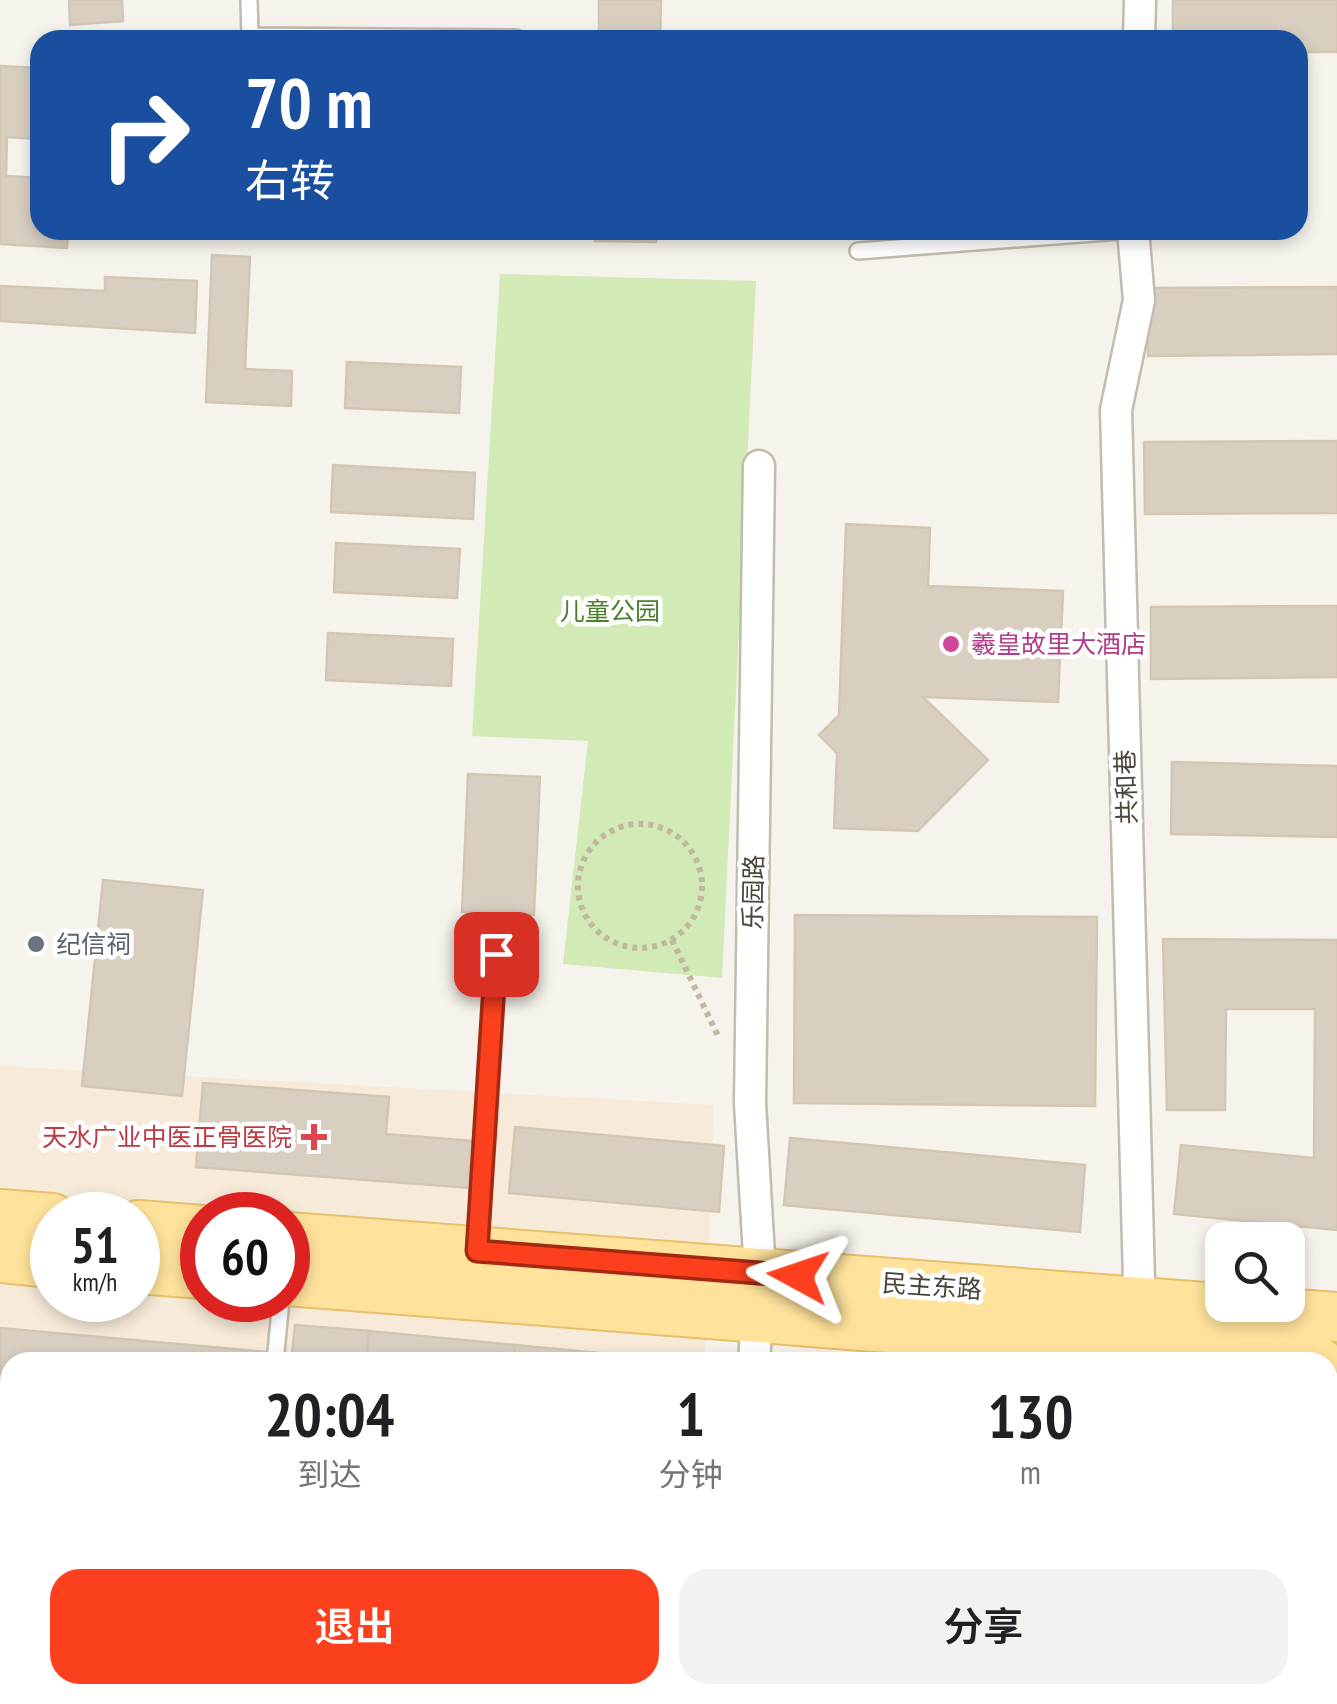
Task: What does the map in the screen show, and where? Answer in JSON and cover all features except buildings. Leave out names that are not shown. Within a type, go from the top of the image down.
[{"type":"main road","points":[[0,1214],[30,1216]]},
{"type":"main road","name":"民主东路","points":[[310,1238],[477,1251],[757,1317]]},
{"type":"main road","points":[[0,1258],[30,1260]]},
{"type":"main road","name":"民主东路","points":[[310,1283],[757,1317],[1140,1324],[1265,1352]]},
{"type":"main road","name":"民主东路","points":[[1200,1340],[1337,1318]]},
{"type":"street","points":[[1139,30],[1140,0]]},
{"type":"street","name":"共和巷","points":[[1134,240],[1139,300],[1116,410],[1140,1324]]},
{"type":"street","name":"乐园路","points":[[757,1317],[750,1103],[760,466]]},
{"type":"lane","points":[[249,0],[250,30]]},
{"type":"lane","points":[[858,251],[1002,240]]},
{"type":"lane","points":[[477,1251],[496,954]]},
{"type":"lane","points":[[276,1352],[278,1322]]},
{"type":"path","points":[[632,823],[656,825],[678,836],[695,854],[703,877],[702,902],[691,924],[672,940],[649,948],[624,946],[602,936],[586,917],[578,894],[579,870],[590,847],[608,831],[632,823]]},
{"type":"path","points":[[672,940],[750,1103]]},
{"type":"shaded area","points":[[0,1066],[714,1105],[705,1352],[0,1352]]},
{"type":"green space","name":"儿童公园","points":[[500,274],[756,281],[722,978],[563,964],[588,741],[472,736]]},
{"type":"place","name":"羲皇故里大酒店","points":[[951,644]]},
{"type":"place","name":"纪信祠","points":[[36,944]]},
{"type":"place","name":"天水广业中医正骨医院","points":[[314,1137]]},
{"type":"route","points":[[496,954],[477,1251],[798,1276]]}]
